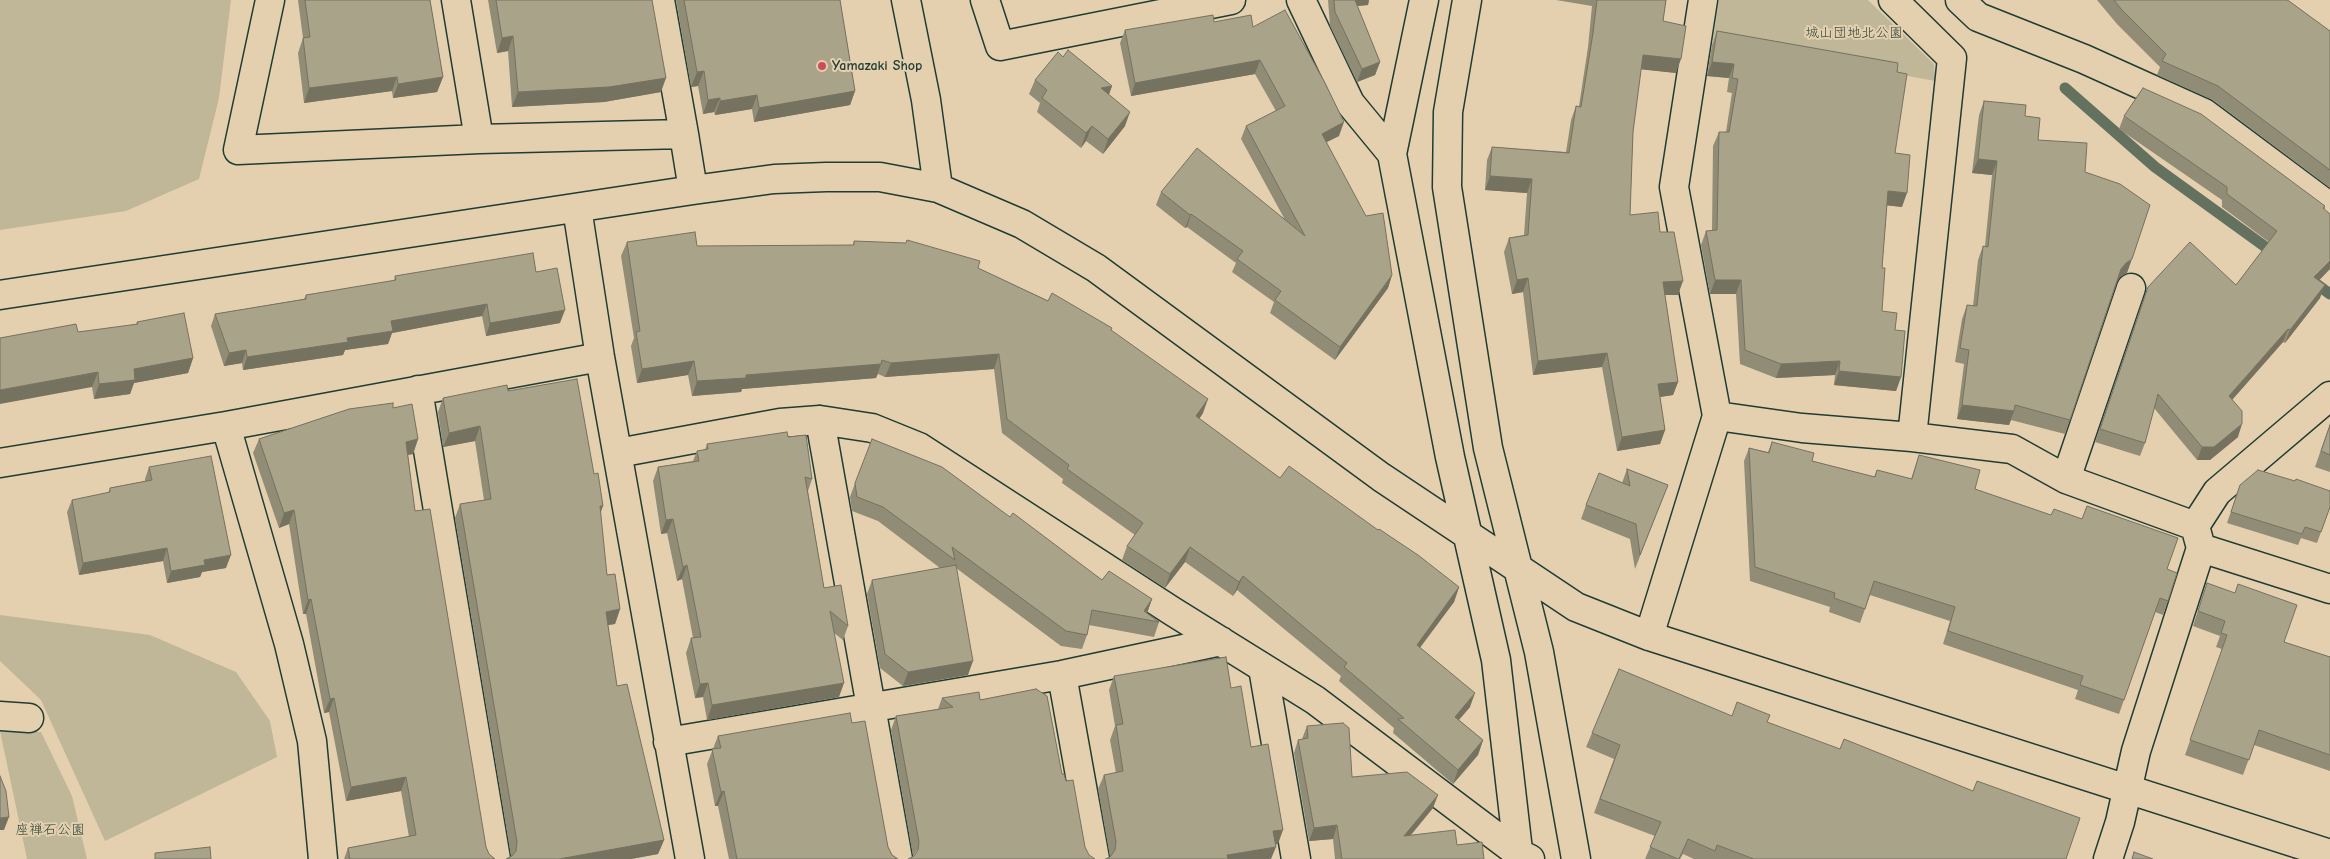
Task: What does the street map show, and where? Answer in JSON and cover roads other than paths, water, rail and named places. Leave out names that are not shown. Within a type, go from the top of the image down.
[{"type":"street","points":[[270,0],[238,150],[479,139],[684,134]]},
{"type":"street","points":[[456,0],[479,139]]},
{"type":"street","points":[[660,0],[692,190]]},
{"type":"street","points":[[906,0],[926,100],[938,188]]},
{"type":"street","points":[[985,0],[1000,46],[1231,0]]},
{"type":"street","points":[[1301,0],[1350,103],[1392,154]]},
{"type":"street","points":[[1424,0],[1392,154],[1450,457],[1496,660],[1522,857]]},
{"type":"street","points":[[1467,0],[1448,112],[1447,187],[1488,448],[1540,652],[1576,859]]},
{"type":"street","points":[[1649,636],[1717,416],[1674,187],[1703,0]]},
{"type":"street","points":[[1893,0],[1952,58],[1912,437]]},
{"type":"street","points":[[1960,0],[1978,16],[2084,59],[2204,113],[2330,208]]},
{"type":"street","points":[[0,295],[774,179],[880,177],[938,188],[1022,224],[1096,268],[1381,477],[1576,607],[1649,636],[2330,854]]},
{"type":"street","points":[[577,208],[600,357],[690,859]]},
{"type":"street","points":[[2066,479],[2131,288]]},
{"type":"street","points":[[0,463],[226,426],[600,357]]},
{"type":"street","points":[[418,390],[496,859]]},
{"type":"street","points":[[2108,859],[2120,822],[2136,751],[2198,537],[2217,492],[2330,396]]},
{"type":"street","points":[[1717,416],[1802,428],[1912,437],[2012,449],[2066,479],[2198,537],[2330,589]]},
{"type":"street","points":[[618,452],[780,423],[820,420],[872,428],[919,447],[1221,642],[1315,700],[1522,857]]},
{"type":"street","points":[[820,420],[898,859]]},
{"type":"street","points":[[226,426],[289,644],[312,741],[323,859]]},
{"type":"street","points":[[668,742],[1062,675],[1221,642]]},
{"type":"street","points":[[1263,668],[1296,859]]},
{"type":"street","points":[[1062,675],[1095,859]]},
{"type":"street","points":[[0,716],[29,718]]},
{"type":"waterway","points":[[2065,88],[2155,167],[2278,256]]},
{"type":"waterway","points":[[2311,280],[2330,294]]},
{"type":"place","name":"Yamazaki Shop","points":[[822,66]]},
{"type":"park label","name":"城山団地北公園","points":[[1854,33]]},
{"type":"park label","name":"座禅石公園","points":[[50,830]]}]
